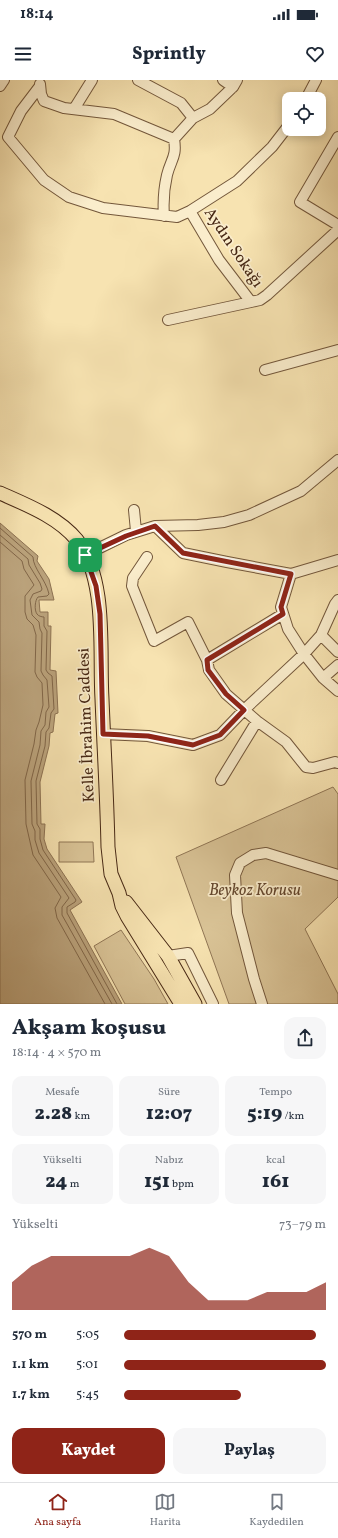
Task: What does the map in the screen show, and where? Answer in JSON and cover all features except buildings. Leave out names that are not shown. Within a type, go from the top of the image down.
[{"type":"main road","name":"Kelle İbrahim Caddesi","points":[[0,493],[38,510],[64,527],[78,542],[85,555],[96,586],[100,614],[103,734],[109,862],[111,874],[127,916],[181,1004]]},
{"type":"main road","name":"Kelle İbrahim Caddesi","points":[[119,893],[168,956],[195,1004]]},
{"type":"street","points":[[0,86],[4,80]]},
{"type":"street","points":[[74,109],[92,80]]},
{"type":"street","points":[[138,80],[181,103],[193,118]]},
{"type":"street","points":[[174,139],[193,118],[210,109],[235,84],[223,80]]},
{"type":"street","points":[[310,92],[316,80]]},
{"type":"street","points":[[40,83],[41,94],[44,101],[64,108],[114,114],[174,139]]},
{"type":"street","points":[[40,83],[21,111],[8,136],[44,180],[69,197],[103,208],[177,217],[190,212],[237,181],[272,147],[282,134]]},
{"type":"street","points":[[338,137],[300,202],[338,226]]},
{"type":"street","points":[[164,216],[163,206],[167,176],[176,150],[174,139]]},
{"type":"street","name":"Aydın Sokağı","points":[[190,212],[219,260],[251,302]]},
{"type":"street","name":"Aydın Sokağı","points":[[168,320],[260,300],[338,230]]},
{"type":"street","points":[[265,370],[338,350]]},
{"type":"street","points":[[85,555],[136,531],[155,526],[218,523],[249,516],[300,491],[338,460]]},
{"type":"street","points":[[134,510],[136,531]]},
{"type":"street","points":[[155,526],[183,553],[291,574],[338,560]]},
{"type":"street","points":[[147,557],[133,578],[132,586],[154,641],[188,622],[207,660],[208,670],[226,694],[257,721],[286,742],[306,767],[312,768],[335,762],[338,763]]},
{"type":"street","points":[[291,574],[281,607],[288,629],[304,654],[323,678],[338,691]]},
{"type":"street","points":[[103,734],[148,736],[193,745],[220,735],[244,710],[304,654],[321,635],[334,604],[338,600]]},
{"type":"street","points":[[207,660],[283,614]]},
{"type":"street","points":[[321,635],[338,652]]},
{"type":"street","points":[[323,678],[338,665]]},
{"type":"street","points":[[221,780],[257,721]]},
{"type":"street","points":[[262,1004],[237,913],[235,875],[240,863],[253,855],[266,853],[338,875]]},
{"type":"street","points":[[168,956],[188,953],[212,1004]]},
{"type":"green space","points":[[75,545],[85,566],[81,565],[74,558],[73,552]]},
{"type":"green space","name":"Beykoz Korusu","points":[[333,787],[338,794],[338,897],[305,929],[338,994],[338,1004],[229,1004],[176,857]]},
{"type":"green space","points":[[59,842],[93,842],[94,862],[59,862]]},
{"type":"green space","points":[[121,930],[154,979],[168,1004],[125,1004],[94,946]]},
{"type":"water","points":[[0,523],[38,556],[37,561],[49,579],[54,600],[39,600],[40,612],[48,612],[48,626],[51,626],[50,670],[56,671],[58,713],[55,714],[53,732],[50,733],[49,746],[40,782],[41,824],[45,824],[44,839],[47,849],[82,902],[70,910],[122,1004],[0,1004]]},
{"type":"route","points":[[155,526],[183,553],[291,574],[281,607],[283,614],[207,660],[208,670],[226,694],[244,710],[220,735],[193,745],[148,736],[103,734],[100,614],[96,586],[85,555],[136,531],[155,526]]}]
